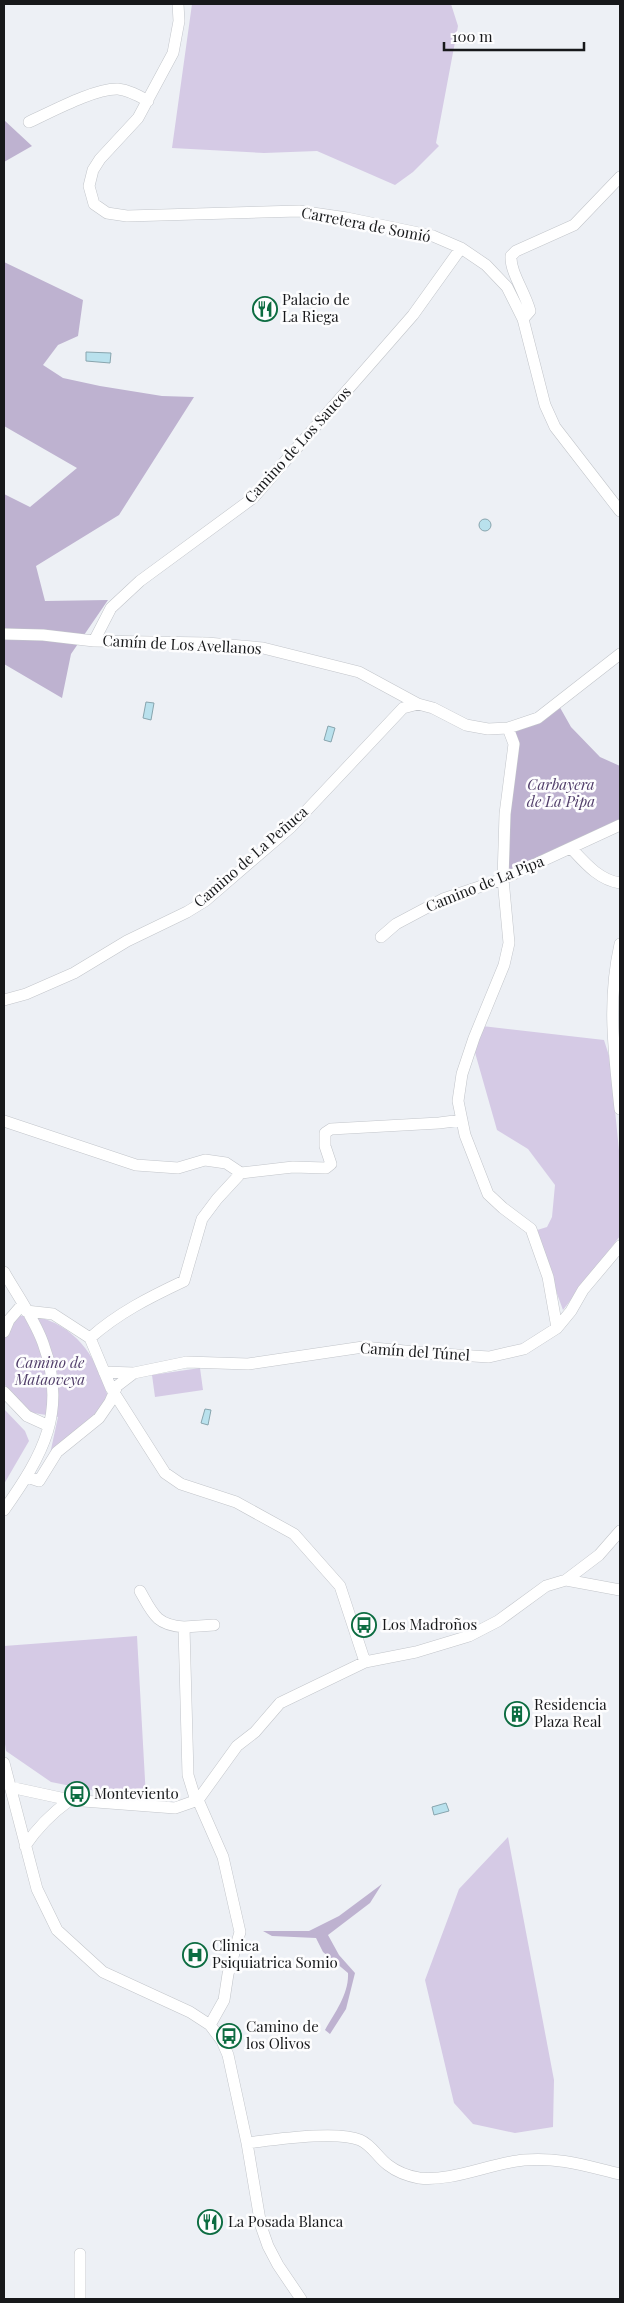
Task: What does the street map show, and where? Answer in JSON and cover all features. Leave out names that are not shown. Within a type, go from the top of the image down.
[{"type":"street","name":"Carretera de Somió","points":[[178,4],[179,21],[173,53],[138,118],[100,159],[93,170],[89,186],[94,204],[107,213],[127,216],[299,211],[347,218],[433,236],[461,248],[486,265],[507,287],[523,319],[545,405],[556,427],[620,511]]},
{"type":"street","points":[[179,21],[186,4]]},
{"type":"street","points":[[29,122],[80,98],[117,89],[132,92],[148,101]]},
{"type":"street","points":[[523,319],[530,311],[526,296],[510,266],[511,256],[516,251],[574,225],[620,177]]},
{"type":"street","name":"Camino de Los Saucos","points":[[94,641],[111,608],[140,581],[253,498],[413,315],[461,248]]},
{"type":"street","name":"Camín de Los Avellanos","points":[[4,634],[42,635],[94,641],[207,643],[263,648],[359,672],[418,704],[433,708],[466,725],[488,729],[508,728],[526,724],[544,714],[620,654]]},
{"type":"street","name":"Camino de La Peñuca","points":[[4,1000],[26,994],[74,973],[127,941],[187,912],[205,901],[291,827],[403,708],[418,704]]},
{"type":"street","points":[[508,728],[514,744],[505,814],[503,880],[509,942],[504,964],[474,1038],[462,1074],[458,1101],[462,1120],[488,1194],[503,1208],[531,1228],[548,1277],[557,1328]]},
{"type":"street","name":"Camino de La Pipa","points":[[381,937],[396,924],[443,898],[503,880],[620,825]]},
{"type":"street","points":[[571,848],[600,876],[620,884]]},
{"type":"street","points":[[620,944],[615,968],[611,1028],[620,1109]]},
{"type":"street","points":[[90,1338],[104,1325],[135,1304],[184,1281],[202,1219],[217,1198],[241,1173],[294,1166],[326,1168],[331,1164],[325,1146],[325,1133],[332,1129],[462,1120]]},
{"type":"street","points":[[4,1121],[136,1165],[178,1168],[205,1160],[226,1163],[241,1173]]},
{"type":"street","name":"Camín del Túnel","points":[[134,1373],[187,1362],[248,1364],[363,1346],[489,1357],[524,1349],[557,1328],[572,1311],[583,1290],[620,1246]]},
{"type":"street","points":[[4,1272],[42,1341],[52,1372],[53,1399],[49,1426],[40,1455],[4,1510]]},
{"type":"street","points":[[4,1332],[8,1320],[24,1308],[53,1314],[90,1338],[113,1392],[165,1473],[181,1484],[236,1502],[294,1534],[340,1586],[365,1662]]},
{"type":"street","points":[[104,1372],[134,1373]]},
{"type":"street","points":[[27,1477],[40,1481],[57,1452],[99,1418],[110,1402],[117,1386],[134,1373]]},
{"type":"street","points":[[4,1392],[27,1416],[49,1426]]},
{"type":"street","points":[[10,1787],[70,1800],[175,1808],[197,1800],[237,1746],[255,1732],[280,1703],[365,1662],[416,1652],[470,1636],[498,1621],[546,1586],[566,1580],[599,1554],[620,1532]]},
{"type":"street","points":[[566,1580],[620,1590]]},
{"type":"street","points":[[140,1591],[158,1620],[168,1626],[214,1624]]},
{"type":"street","points":[[184,1626],[188,1775],[197,1800],[223,1856],[240,1932],[228,1974],[224,2000],[210,2025]]},
{"type":"street","points":[[4,1763],[37,1889],[57,1930],[103,1972],[190,2012],[210,2025],[222,2041],[228,2055],[262,2226],[268,2246],[278,2265],[301,2299]]},
{"type":"street","points":[[25,1846],[50,1816],[70,1800]]},
{"type":"street","points":[[247,2143],[329,2136],[351,2137],[362,2141],[388,2166],[404,2174],[421,2178],[441,2177],[522,2160],[559,2159],[620,2174]]},
{"type":"street","points":[[80,2254],[80,2299]]},
{"type":"green space","points":[[192,4],[451,4],[458,26],[436,143],[439,146],[413,172],[395,185],[317,151],[264,153],[172,148]]},
{"type":"green space","points":[[4,120],[32,146],[4,162]]},
{"type":"green space","points":[[4,262],[83,300],[78,336],[58,345],[43,365],[63,378],[100,386],[162,396],[194,397],[119,515],[36,566],[45,601],[108,600],[71,654],[62,698],[4,664],[4,494],[30,507],[77,468],[4,426]]},
{"type":"green space","name":"Carbayera de La Pipa","points":[[558,704],[571,727],[600,757],[620,766],[620,825],[503,879],[514,744],[508,728]]},
{"type":"green space","points":[[482,1026],[604,1040],[610,1059],[620,1161],[620,1236],[563,1310],[534,1231],[547,1227],[552,1217],[555,1185],[528,1149],[497,1130],[474,1049]]},
{"type":"green space","name":"Camino de Mataoveya","points":[[19,1316],[34,1316],[55,1323],[77,1339],[93,1359],[108,1397],[103,1406],[89,1421],[50,1454],[58,1417],[28,1412],[4,1384],[4,1337]]},
{"type":"green space","points":[[200,1368],[203,1390],[155,1397],[152,1375]]},
{"type":"green space","points":[[4,1409],[25,1431],[29,1441],[4,1484]]},
{"type":"green space","points":[[137,1636],[146,1798],[126,1797],[51,1782],[6,1751],[4,1737],[4,1646]]},
{"type":"green space","points":[[508,1837],[554,2080],[553,2127],[515,2133],[473,2124],[454,2103],[425,1980],[459,1889]]},
{"type":"green space","points":[[382,1884],[370,1903],[328,1935],[339,1955],[355,1973],[346,2009],[330,2034],[325,2030],[344,1996],[348,1973],[323,1952],[316,1938],[272,1936],[263,1931],[309,1931],[339,1916]]},
{"type":"water","points":[[86,352],[111,353],[110,363],[86,361]]},
{"type":"water","points":[[483,519],[487,519],[491,525],[487,531],[483,531],[479,527],[479,523]]},
{"type":"water","points":[[146,702],[154,703],[151,720],[143,718]]},
{"type":"water","points":[[328,726],[335,728],[331,742],[324,740]]},
{"type":"water","points":[[205,1409],[211,1410],[208,1425],[201,1423]]},
{"type":"water","points":[[446,1803],[449,1811],[434,1815],[432,1807]]},
{"type":"place","name":"Palacio de La Riega","points":[[265,309]]},
{"type":"place","name":"Los Madroños","points":[[364,1625]]},
{"type":"place","name":"Residencia Plaza Real","points":[[517,1714]]},
{"type":"place","name":"Monteviento","points":[[77,1794]]},
{"type":"place","name":"Clinica Psiquiatrica Somio","points":[[195,1955]]},
{"type":"place","name":"Camino de los Olivos","points":[[229,2036]]},
{"type":"place","name":"La Posada Blanca","points":[[210,2222]]}]
